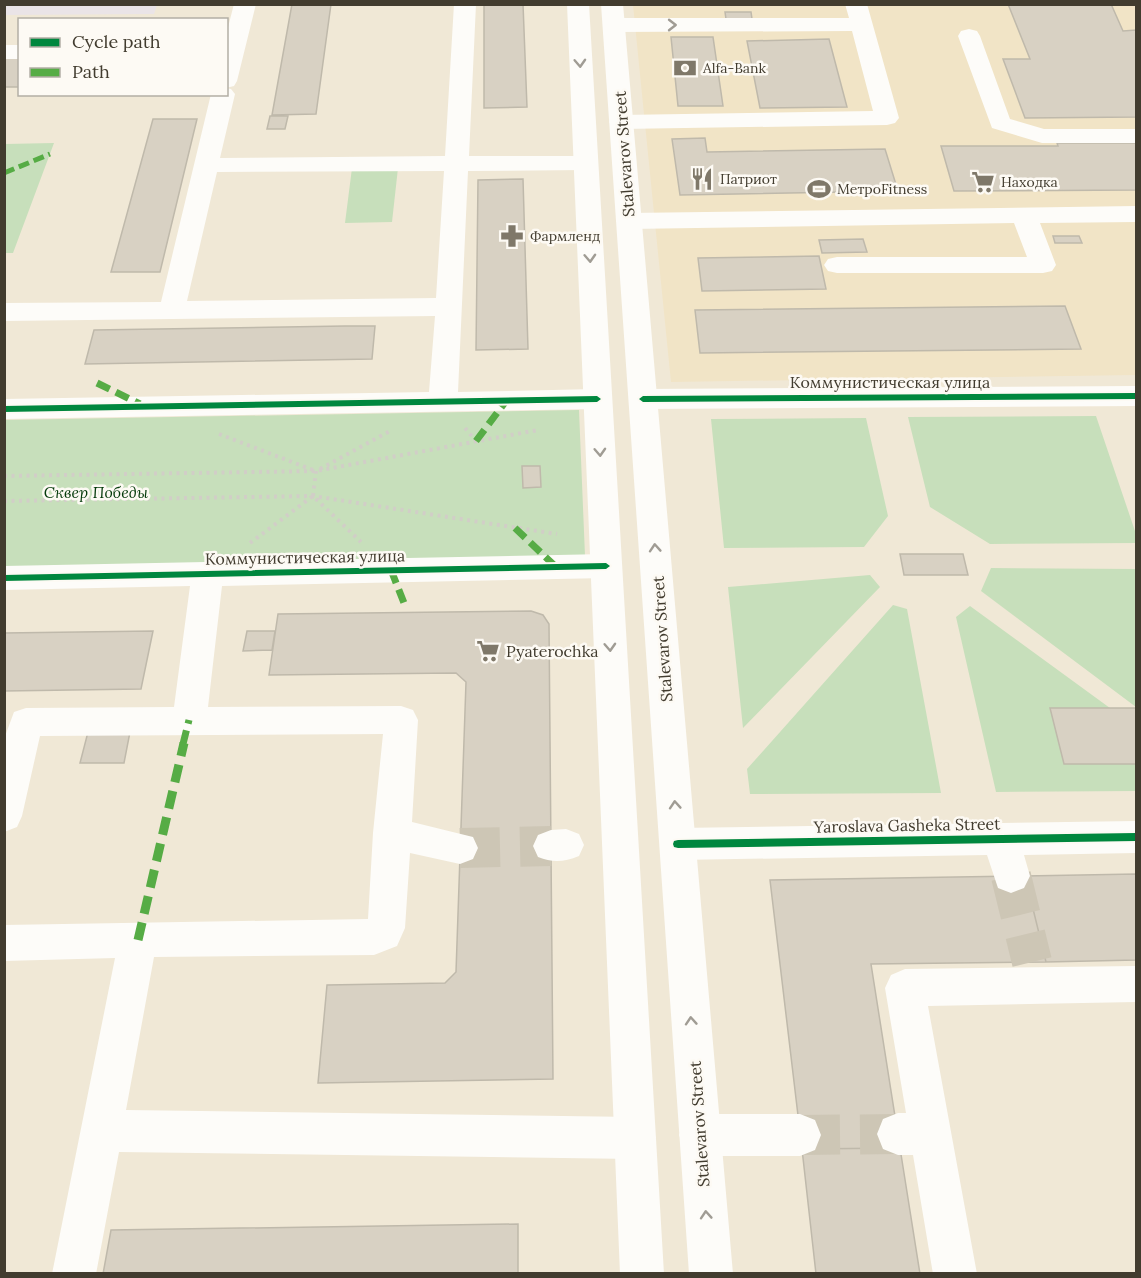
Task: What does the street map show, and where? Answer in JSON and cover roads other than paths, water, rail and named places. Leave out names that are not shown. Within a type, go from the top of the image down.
[{"type":"main road","points":[[230,54],[245,4]]},
{"type":"main road","points":[[443,402],[465,4]]},
{"type":"main road","points":[[578,4],[642,1274]]},
{"type":"main road","points":[[613,15],[859,14],[887,118],[621,122]]},
{"type":"main road","name":"Stalevarov Street","points":[[613,15],[711,1274]]},
{"type":"main road","points":[[969,36],[1000,123],[1042,136],[1137,136]]},
{"type":"main road","points":[[172,310],[223,96]]},
{"type":"main road","points":[[206,165],[585,163]]},
{"type":"main road","points":[[629,221],[1137,213]]},
{"type":"main road","points":[[837,266],[1043,265],[1024,215]]},
{"type":"main road","points":[[4,312],[449,307]]},
{"type":"main road","name":"Коммунистическая улица","points":[[4,408],[597,399],[1137,396]]},
{"type":"main road","name":"Коммунистическая улица","points":[[4,578],[606,566]]},
{"type":"main road","points":[[189,720],[208,574]]},
{"type":"main road","points":[[4,816],[26,722],[401,720],[391,833],[386,928],[383,934],[362,937],[4,943]]},
{"type":"main road","points":[[391,833],[460,848]]},
{"type":"main road","name":"Yaroslava Gasheka Street","points":[[678,844],[1137,837]]},
{"type":"main road","points":[[1001,839],[1011,876]]},
{"type":"main road","points":[[74,1274],[138,940]]},
{"type":"main road","points":[[955,1274],[914,1134],[905,988],[1035,974],[1137,984]]},
{"type":"main road","points":[[101,1131],[635,1137]]},
{"type":"main road","points":[[700,1135],[800,1135]]},
{"type":"tunnel","points":[[460,848],[551,846]]},
{"type":"tunnel","points":[[1011,876],[1032,962]]},
{"type":"tunnel","points":[[800,1135],[898,1134]]},
{"type":"place","name":"Alfa-Bank","points":[[685,68]]},
{"type":"place","name":"Патриот","points":[[702,179]]},
{"type":"place","name":"Находка","points":[[983,182]]},
{"type":"place","name":"МетроFitness","points":[[819,189]]},
{"type":"place","name":"Фармленд","points":[[512,236]]},
{"type":"place","name":"Pyaterochka","points":[[488,651]]},
{"type":"park label","name":"Сквер Победы","points":[[96,492]]}]
